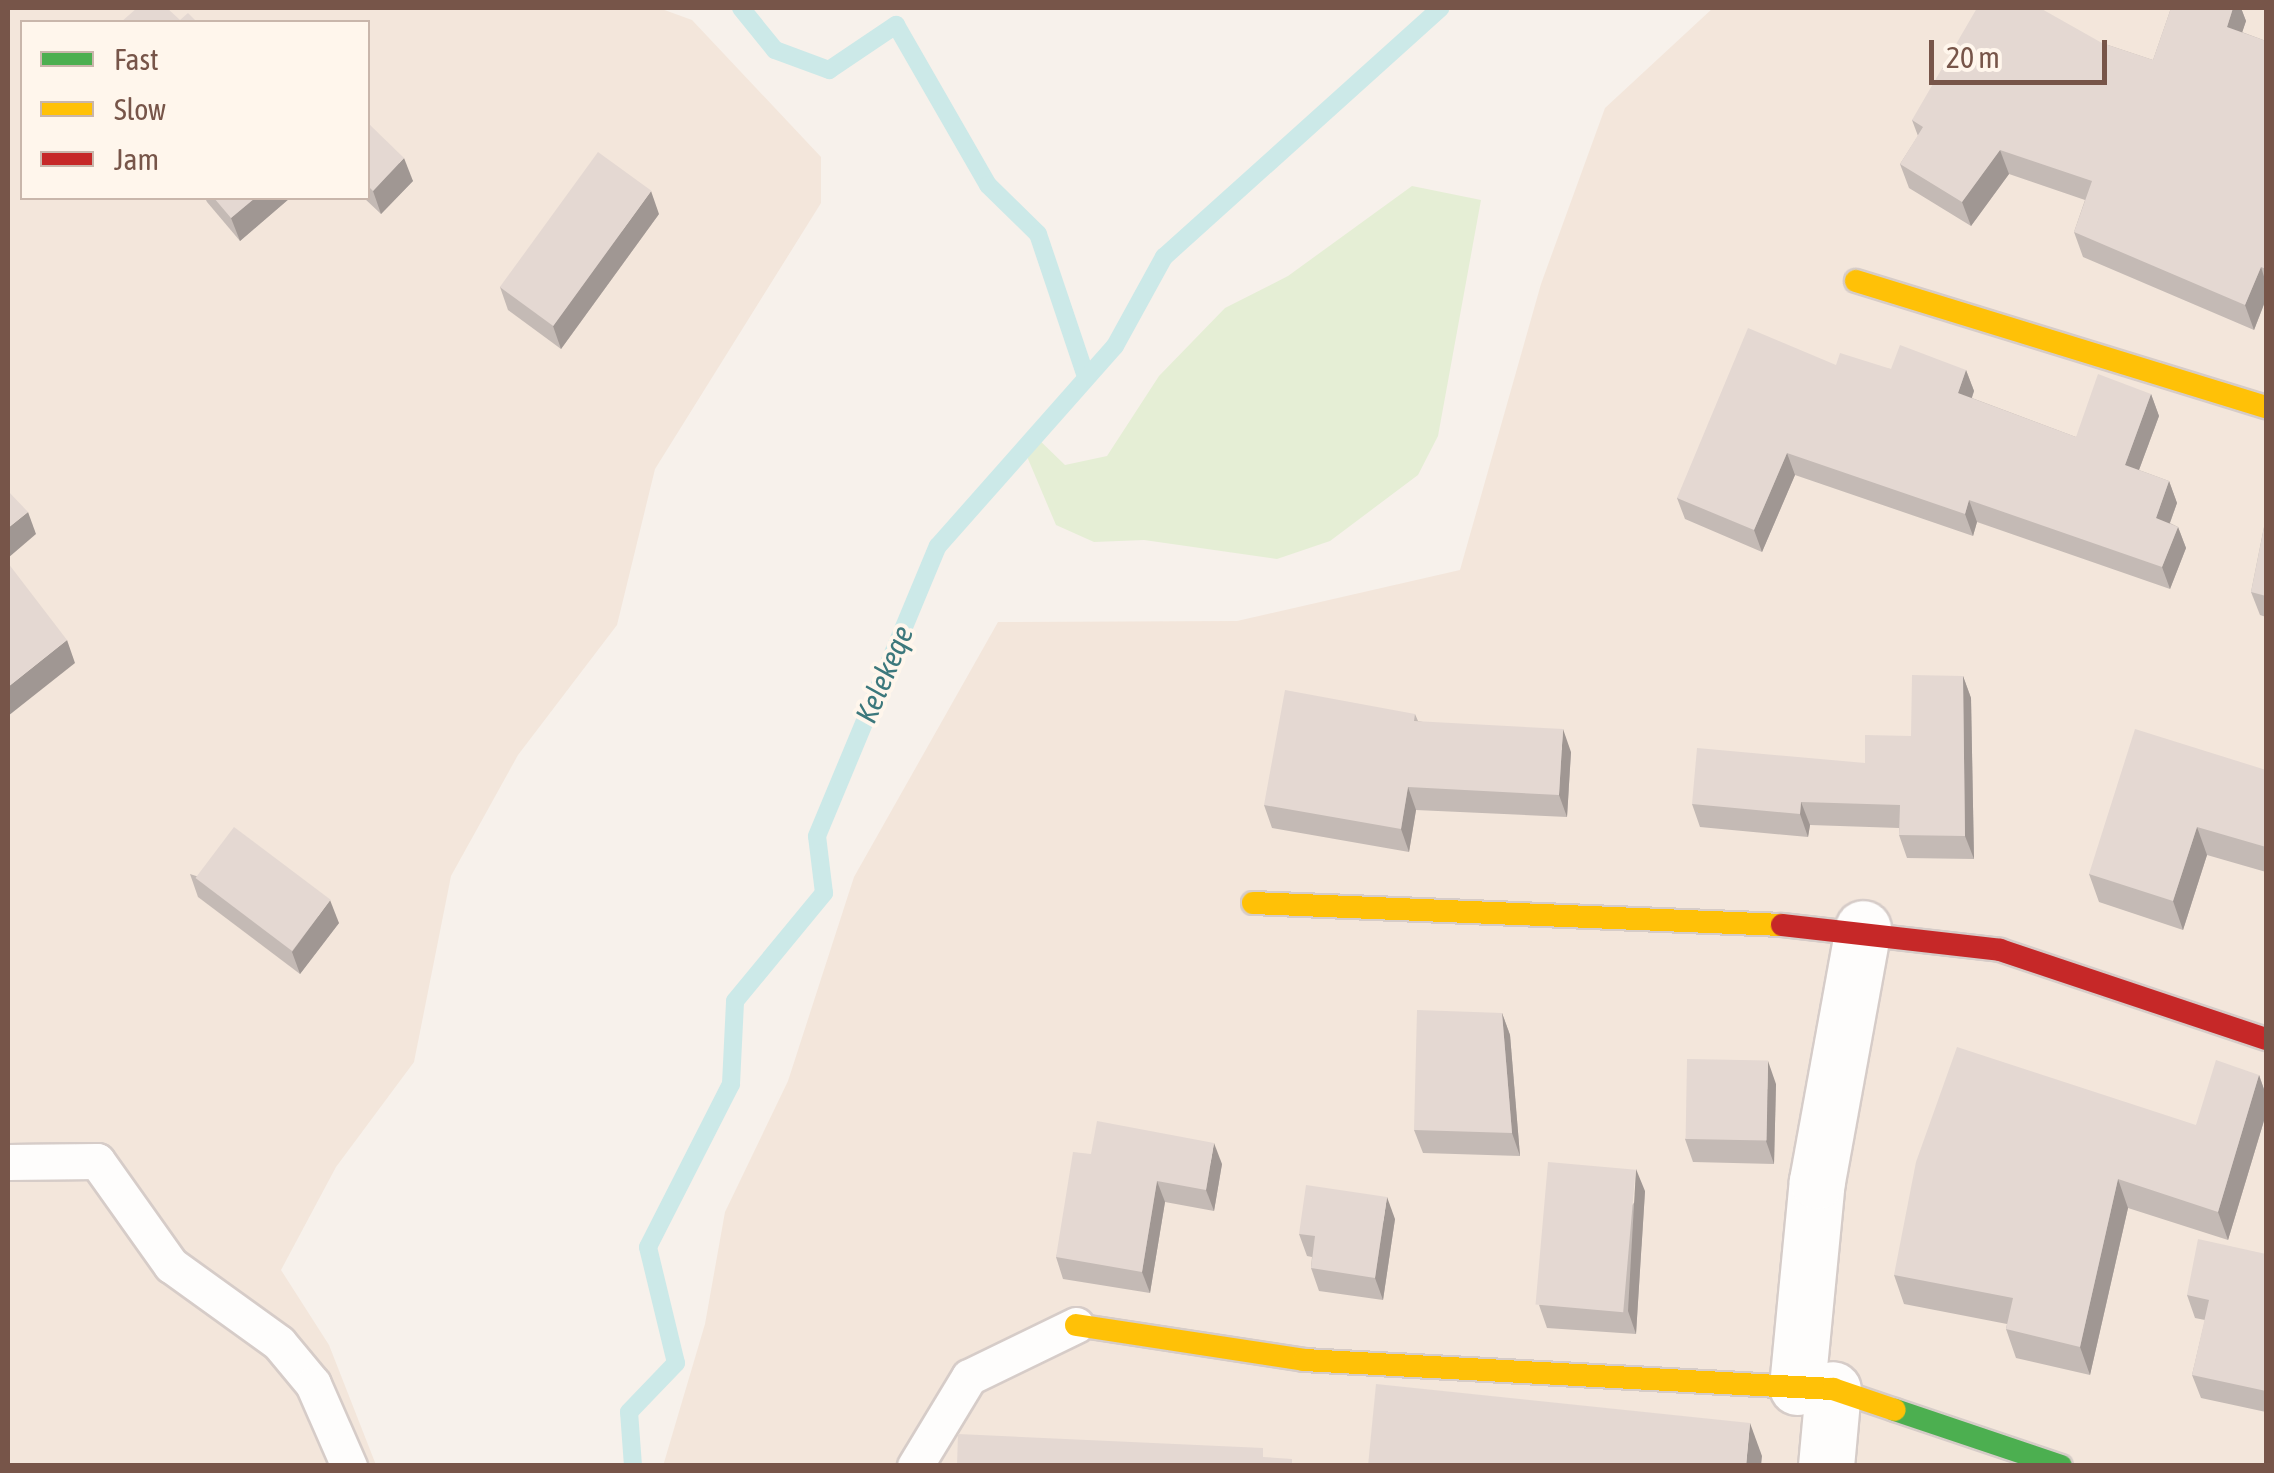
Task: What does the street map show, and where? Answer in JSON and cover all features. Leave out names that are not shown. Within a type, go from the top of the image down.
[{"type":"street","points":[[1856,281],[2266,407]]},
{"type":"street","points":[[1253,904],[1864,928],[2000,950],[2266,1039]]},
{"type":"street","points":[[1826,1466],[1815,1388],[1817,1180],[1864,928]]},
{"type":"street","points":[[1076,1325],[1304,1360],[1815,1388],[2061,1466]]},
{"type":"lane","points":[[8,1162],[97,1161],[171,1265],[279,1343],[313,1384],[348,1466]]},
{"type":"lane","points":[[915,1466],[970,1378],[1076,1325]]},
{"type":"shaded area","points":[[8,8],[659,8],[692,20],[821,157],[821,203],[655,469],[617,625],[518,755],[451,876],[414,1062],[336,1167],[281,1270],[329,1345],[376,1465],[8,1466]]},
{"type":"shaded area","points":[[1713,8],[2266,8],[2266,1465],[663,1466],[705,1324],[725,1212],[788,1081],[854,877],[998,622],[1237,621],[1460,570],[1541,284],[1605,108]]},
{"type":"green space","points":[[1412,186],[1481,200],[1438,436],[1418,475],[1330,541],[1277,559],[1144,540],[1094,542],[1056,525],[1023,447],[1033,434],[1065,465],[1107,456],[1159,376],[1225,308],[1288,276]]},
{"type":"building","points":[[137,8],[167,8],[180,20],[123,20]]},
{"type":"building","points":[[1977,8],[2040,8],[2102,43],[2153,60],[2171,8],[2233,8],[2227,27],[2266,41],[2266,269],[2261,267],[2245,305],[2074,232],[2092,181],[2000,150],[1962,202],[1900,164],[1923,127],[1912,120]]},
{"type":"building","points":[[370,125],[404,158],[373,191],[370,188]]},
{"type":"building","points":[[598,152],[651,191],[553,326],[500,287]]},
{"type":"building","points":[[216,200],[253,200],[231,218]]},
{"type":"building","points":[[1748,328],[1836,365],[1840,353],[1891,369],[1900,345],[1966,370],[1958,393],[2076,437],[2098,374],[2151,394],[2125,465],[2169,481],[2156,518],[2178,527],[2162,567],[1969,500],[1965,514],[1787,453],[1754,530],[1677,498]]},
{"type":"building","points":[[8,491],[28,512],[8,528]]},
{"type":"building","points":[[2266,517],[2266,596],[2251,592]]},
{"type":"building","points":[[8,563],[67,640],[8,687]]},
{"type":"building","points":[[1912,675],[1963,676],[1965,836],[1899,835],[1900,805],[1801,802],[1800,814],[1692,804],[1697,748],[1865,763],[1865,735],[1911,736]]},
{"type":"building","points":[[1285,690],[1415,714],[1414,721],[1563,729],[1559,795],[1408,787],[1401,829],[1264,805]]},
{"type":"building","points":[[2135,729],[2266,770],[2266,847],[2197,827],[2173,901],[2089,874]]},
{"type":"building","points":[[234,827],[331,900],[292,951],[195,878]]},
{"type":"building","points":[[1417,1010],[1502,1013],[1512,1133],[1414,1130]]},
{"type":"building","points":[[1957,1047],[2196,1125],[2216,1060],[2259,1075],[2218,1212],[2118,1179],[2080,1347],[2006,1329],[2013,1298],[1894,1275],[1916,1162]]},
{"type":"building","points":[[1687,1059],[1768,1060],[1767,1140],[1686,1139]]},
{"type":"building","points":[[1097,1121],[1214,1143],[1206,1190],[1157,1181],[1142,1272],[1056,1257],[1073,1152],[1091,1154]]},
{"type":"building","points":[[1548,1162],[1636,1170],[1623,1312],[1536,1304]]},
{"type":"building","points":[[1306,1185],[1387,1197],[1375,1278],[1311,1268],[1315,1236],[1299,1234]]},
{"type":"building","points":[[2198,1239],[2266,1254],[2266,1391],[2192,1375],[2209,1300],[2187,1295]]},
{"type":"building","points":[[1376,1384],[1750,1423],[1746,1466],[1368,1466]]},
{"type":"building","points":[[958,1434],[1263,1448],[1263,1457],[1292,1459],[1292,1466],[957,1466]]},
{"type":"waterway","points":[[741,8],[775,50],[829,70],[896,25],[988,185],[1038,234],[1086,377]]},
{"type":"waterway","name":"Kelekeqe","points":[[633,1466],[629,1412],[676,1363],[648,1247],[731,1084],[735,1001],[824,893],[817,836],[938,546],[1115,346],[1164,257],[1441,8]]},
{"type":"traffic: fast","points":[[1895,1410],[2061,1466]]},
{"type":"traffic: slow","points":[[1856,281],[2266,407]]},
{"type":"traffic: slow","points":[[1253,903],[1782,925]]},
{"type":"traffic: slow","points":[[1076,1325],[1304,1360],[1833,1389],[1895,1410]]},
{"type":"traffic: jam","points":[[1782,925],[2000,950],[2266,1039]]}]
